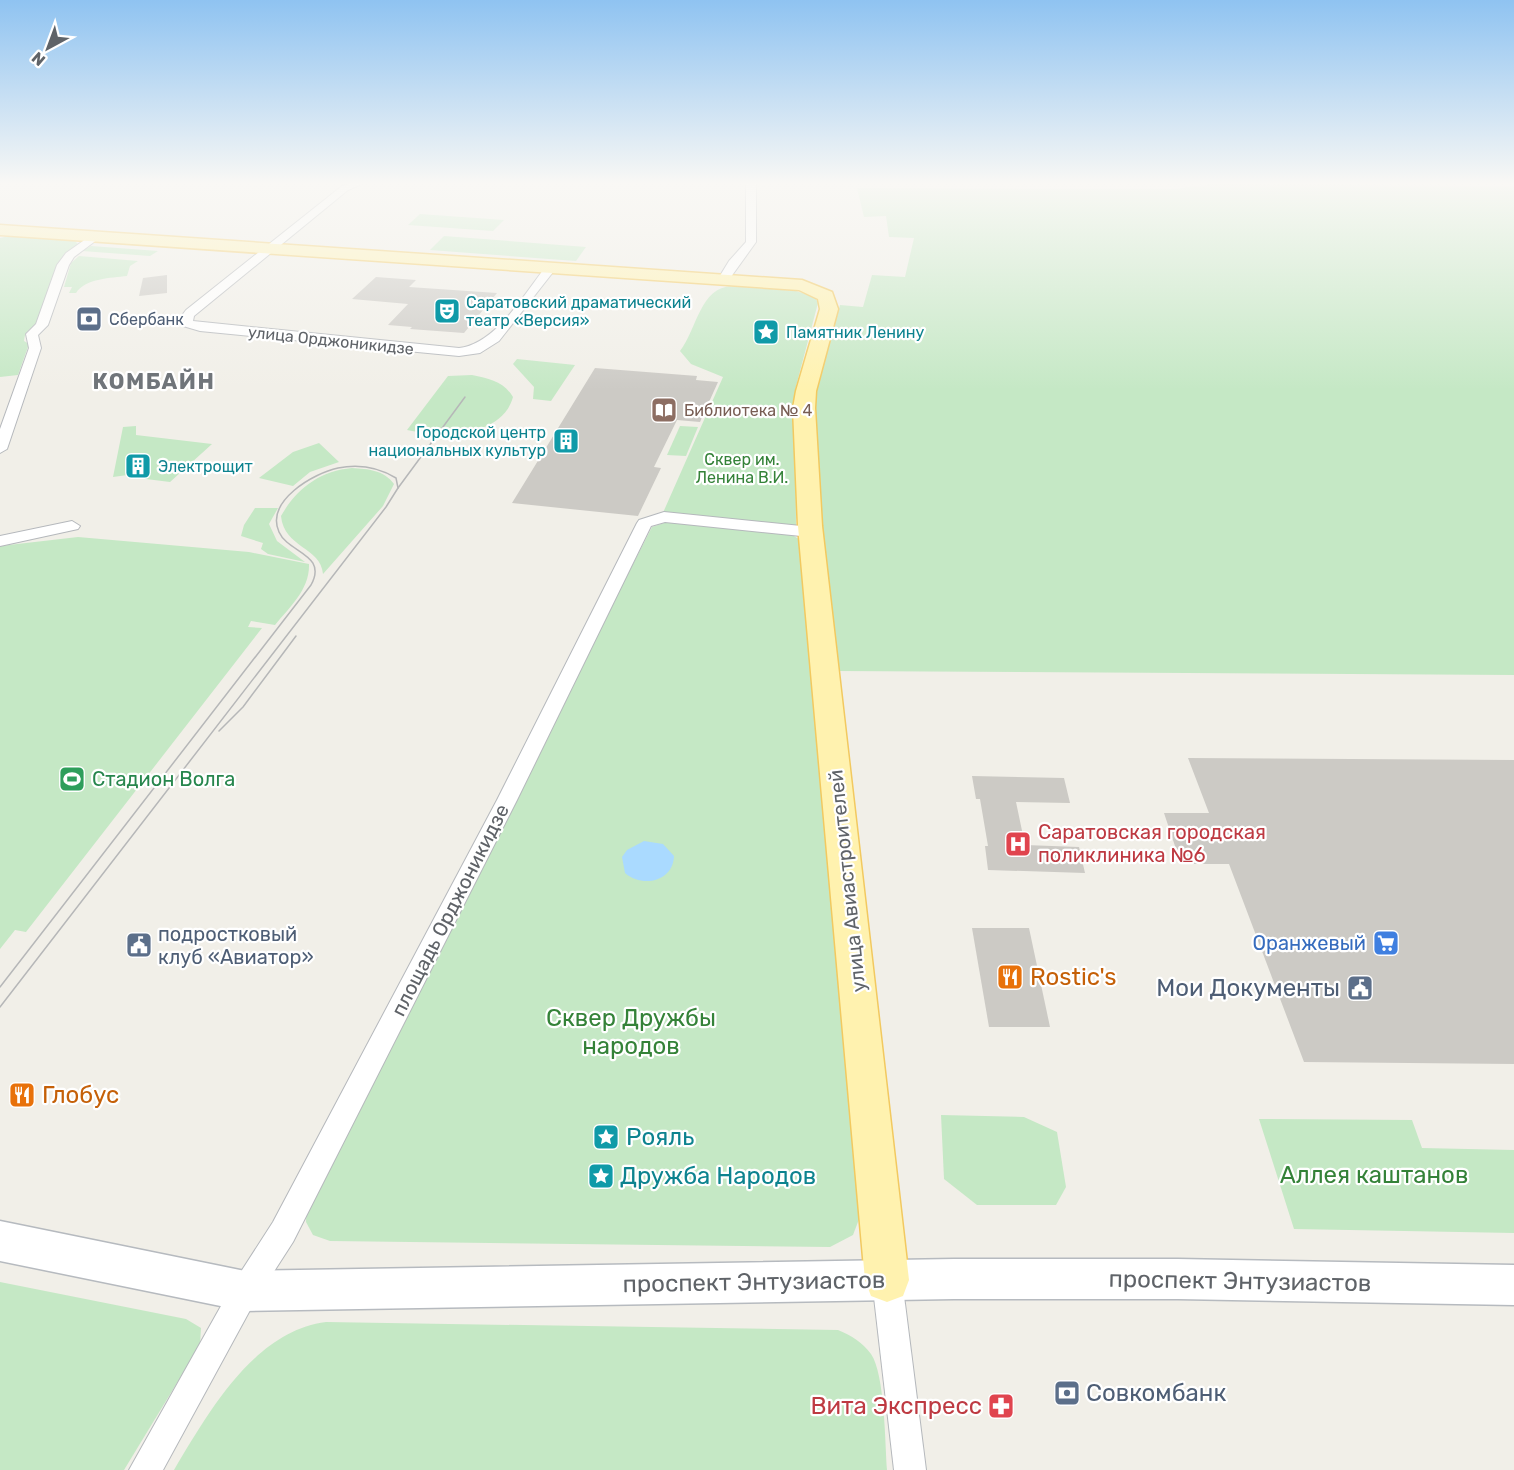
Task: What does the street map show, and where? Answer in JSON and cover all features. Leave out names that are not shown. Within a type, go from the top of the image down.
[{"type":"main road","points":[[326,253],[724,279]]},
{"type":"main road","name":"улица Авиастроителей","points":[[724,279],[802,285],[826,296],[829,309],[806,392],[804,408],[811,532],[887,1280]]},
{"type":"main road","name":"проспект Энтузиастов","points":[[0,1241],[245,1291],[887,1280],[1178,1279],[1514,1285]]},
{"type":"street","points":[[0,449],[35,348],[32,334],[42,325],[63,265],[73,253]]},
{"type":"street","name":"улица Орджоникидзе","points":[[266,253],[190,313],[186,318],[188,323],[200,327],[459,352],[477,350],[495,338],[551,267]]},
{"type":"street","points":[[724,279],[742,253]]},
{"type":"street","name":"площадь Орджоникидзе","points":[[145,1470],[245,1291],[283,1232],[507,800],[645,524],[664,518],[811,532]]},
{"type":"street","points":[[0,541],[72,526]]},
{"type":"street","name":"улица Авиастроителей","points":[[887,1280],[910,1470]]},
{"type":"green space","points":[[0,253],[69,253],[59,263],[38,325],[25,335],[24,341],[29,344],[18,375],[0,377]]},
{"type":"green space","points":[[104,253],[155,253],[150,256]]},
{"type":"green space","points":[[465,253],[582,253],[576,261]]},
{"type":"green space","points":[[911,253],[1514,253],[1514,675],[836,671],[812,407],[840,305],[863,307],[872,275],[905,277]]},
{"type":"green space","points":[[79,256],[138,261],[130,266],[127,276],[92,282],[80,288],[76,293],[69,293],[72,287],[64,287],[71,263]]},
{"type":"green space","name":"Сквер им. Ленина В.И.","points":[[732,286],[796,291],[815,297],[818,303],[795,390],[796,526],[662,515],[723,377],[691,364],[680,351],[706,301],[721,288]]},
{"type":"green space","points":[[517,359],[575,365],[551,401],[533,399],[534,387],[513,364]]},
{"type":"green space","points":[[472,375],[500,384],[513,397],[507,410],[496,420],[468,432],[436,434],[407,430],[448,376]]},
{"type":"green space","points":[[136,426],[136,435],[212,444],[170,482],[138,478],[142,473],[113,477],[123,427]]},
{"type":"green space","points":[[680,426],[698,427],[686,456],[667,455]]},
{"type":"green space","points":[[319,443],[339,462],[310,472],[293,486],[259,478],[293,452]]},
{"type":"green space","points":[[352,468],[381,473],[394,484],[383,506],[323,574],[316,558],[289,535],[281,516],[302,489],[320,477]]},
{"type":"green space","points":[[255,508],[278,508],[269,524],[277,541],[305,562],[268,554],[261,549],[263,543],[241,536],[244,525]]},
{"type":"green space","name":"Сквер Дружбы народов","points":[[670,521],[787,532],[804,542],[861,1214],[853,1235],[830,1247],[330,1241],[313,1235],[306,1222],[307,1200],[652,527]]},
{"type":"green space","name":"Стадион Волга","points":[[78,537],[249,552],[309,564],[308,573],[303,590],[275,625],[251,621],[248,627],[262,628],[26,932],[15,930],[0,949],[0,546]]},
{"type":"green space","points":[[941,1115],[1024,1117],[1057,1132],[1066,1187],[1056,1205],[977,1205],[944,1179]]},
{"type":"green space","name":"Аллея каштанов","points":[[1259,1119],[1412,1120],[1422,1148],[1514,1150],[1514,1233],[1294,1229]]},
{"type":"green space","points":[[0,1282],[186,1319],[201,1328],[200,1345],[124,1470],[0,1470]]},
{"type":"green space","points":[[326,1322],[838,1330],[864,1346],[876,1364],[882,1393],[887,1470],[174,1470],[218,1400],[255,1358],[277,1341],[300,1329]]},
{"type":"water","points":[[644,841],[663,844],[674,856],[672,865],[663,877],[648,881],[632,878],[625,873],[622,857],[627,850]]},
{"type":"building","points":[[167,275],[167,293],[139,296],[143,278]]},
{"type":"building","name":"Саратовский драматический театр «Версия»","points":[[376,277],[416,280],[409,287],[497,293],[464,333],[410,329],[412,327],[388,325],[408,304],[352,299]]},
{"type":"building","name":"Городской центр национальных культур","points":[[595,368],[697,376],[696,380],[718,382],[700,422],[677,420],[654,467],[661,468],[638,516],[512,503]]},
{"type":"building","name":"Оранжевый","points":[[1188,758],[1514,760],[1514,1064],[1304,1062],[1229,864],[1181,864],[1164,813],[1209,813]]},
{"type":"building","points":[[972,776],[1064,778],[1070,803],[1016,802],[1025,845],[1079,847],[1085,873],[988,870],[985,846],[988,846],[980,799],[976,799]]},
{"type":"building","name":"Rostic's","points":[[972,928],[1029,928],[1050,1027],[989,1027]]},
{"type":"tram line","points":[[398,488],[465,397]]},
{"type":"tram line","points":[[0,987],[311,585],[315,575],[311,560],[290,545],[279,532],[277,521],[279,510],[285,499],[305,482],[317,476],[338,468],[353,466],[382,471],[396,478],[398,488]]},
{"type":"tram line","points":[[0,1007],[386,507],[398,488]]},
{"type":"tram line","points":[[219,731],[243,707],[296,636]]},
{"type":"place","name":"Саратовский драматический театр «Версия»","points":[[447,311]]},
{"type":"place","name":"Сбербанк","points":[[89,319]]},
{"type":"place","name":"Памятник Ленину","points":[[766,332]]},
{"type":"place","name":"Библиотека № 4","points":[[664,410]]},
{"type":"place","name":"Городской центр национальных культур","points":[[566,441]]},
{"type":"place","name":"Электрощит","points":[[138,466]]},
{"type":"place","name":"Стадион Волга","points":[[72,779]]},
{"type":"place","name":"Саратовская городская поликлиника №6","points":[[1018,844]]},
{"type":"place","name":"Оранжевый","points":[[1386,943]]},
{"type":"place","name":"подростковый клуб «Авиатор»","points":[[139,945]]},
{"type":"place","name":"Rostic's","points":[[1010,977]]},
{"type":"place","name":"Мои Документы","points":[[1360,988]]},
{"type":"place","name":"Глобус","points":[[22,1095]]},
{"type":"place","name":"Рояль","points":[[606,1137]]},
{"type":"place","name":"Дружба Народов","points":[[601,1176]]},
{"type":"place","name":"Совкомбанк","points":[[1067,1393]]},
{"type":"place","name":"Вита Экспресс","points":[[1001,1406]]},
{"type":"district","name":"КОМБАЙН","points":[[154,381]]}]
